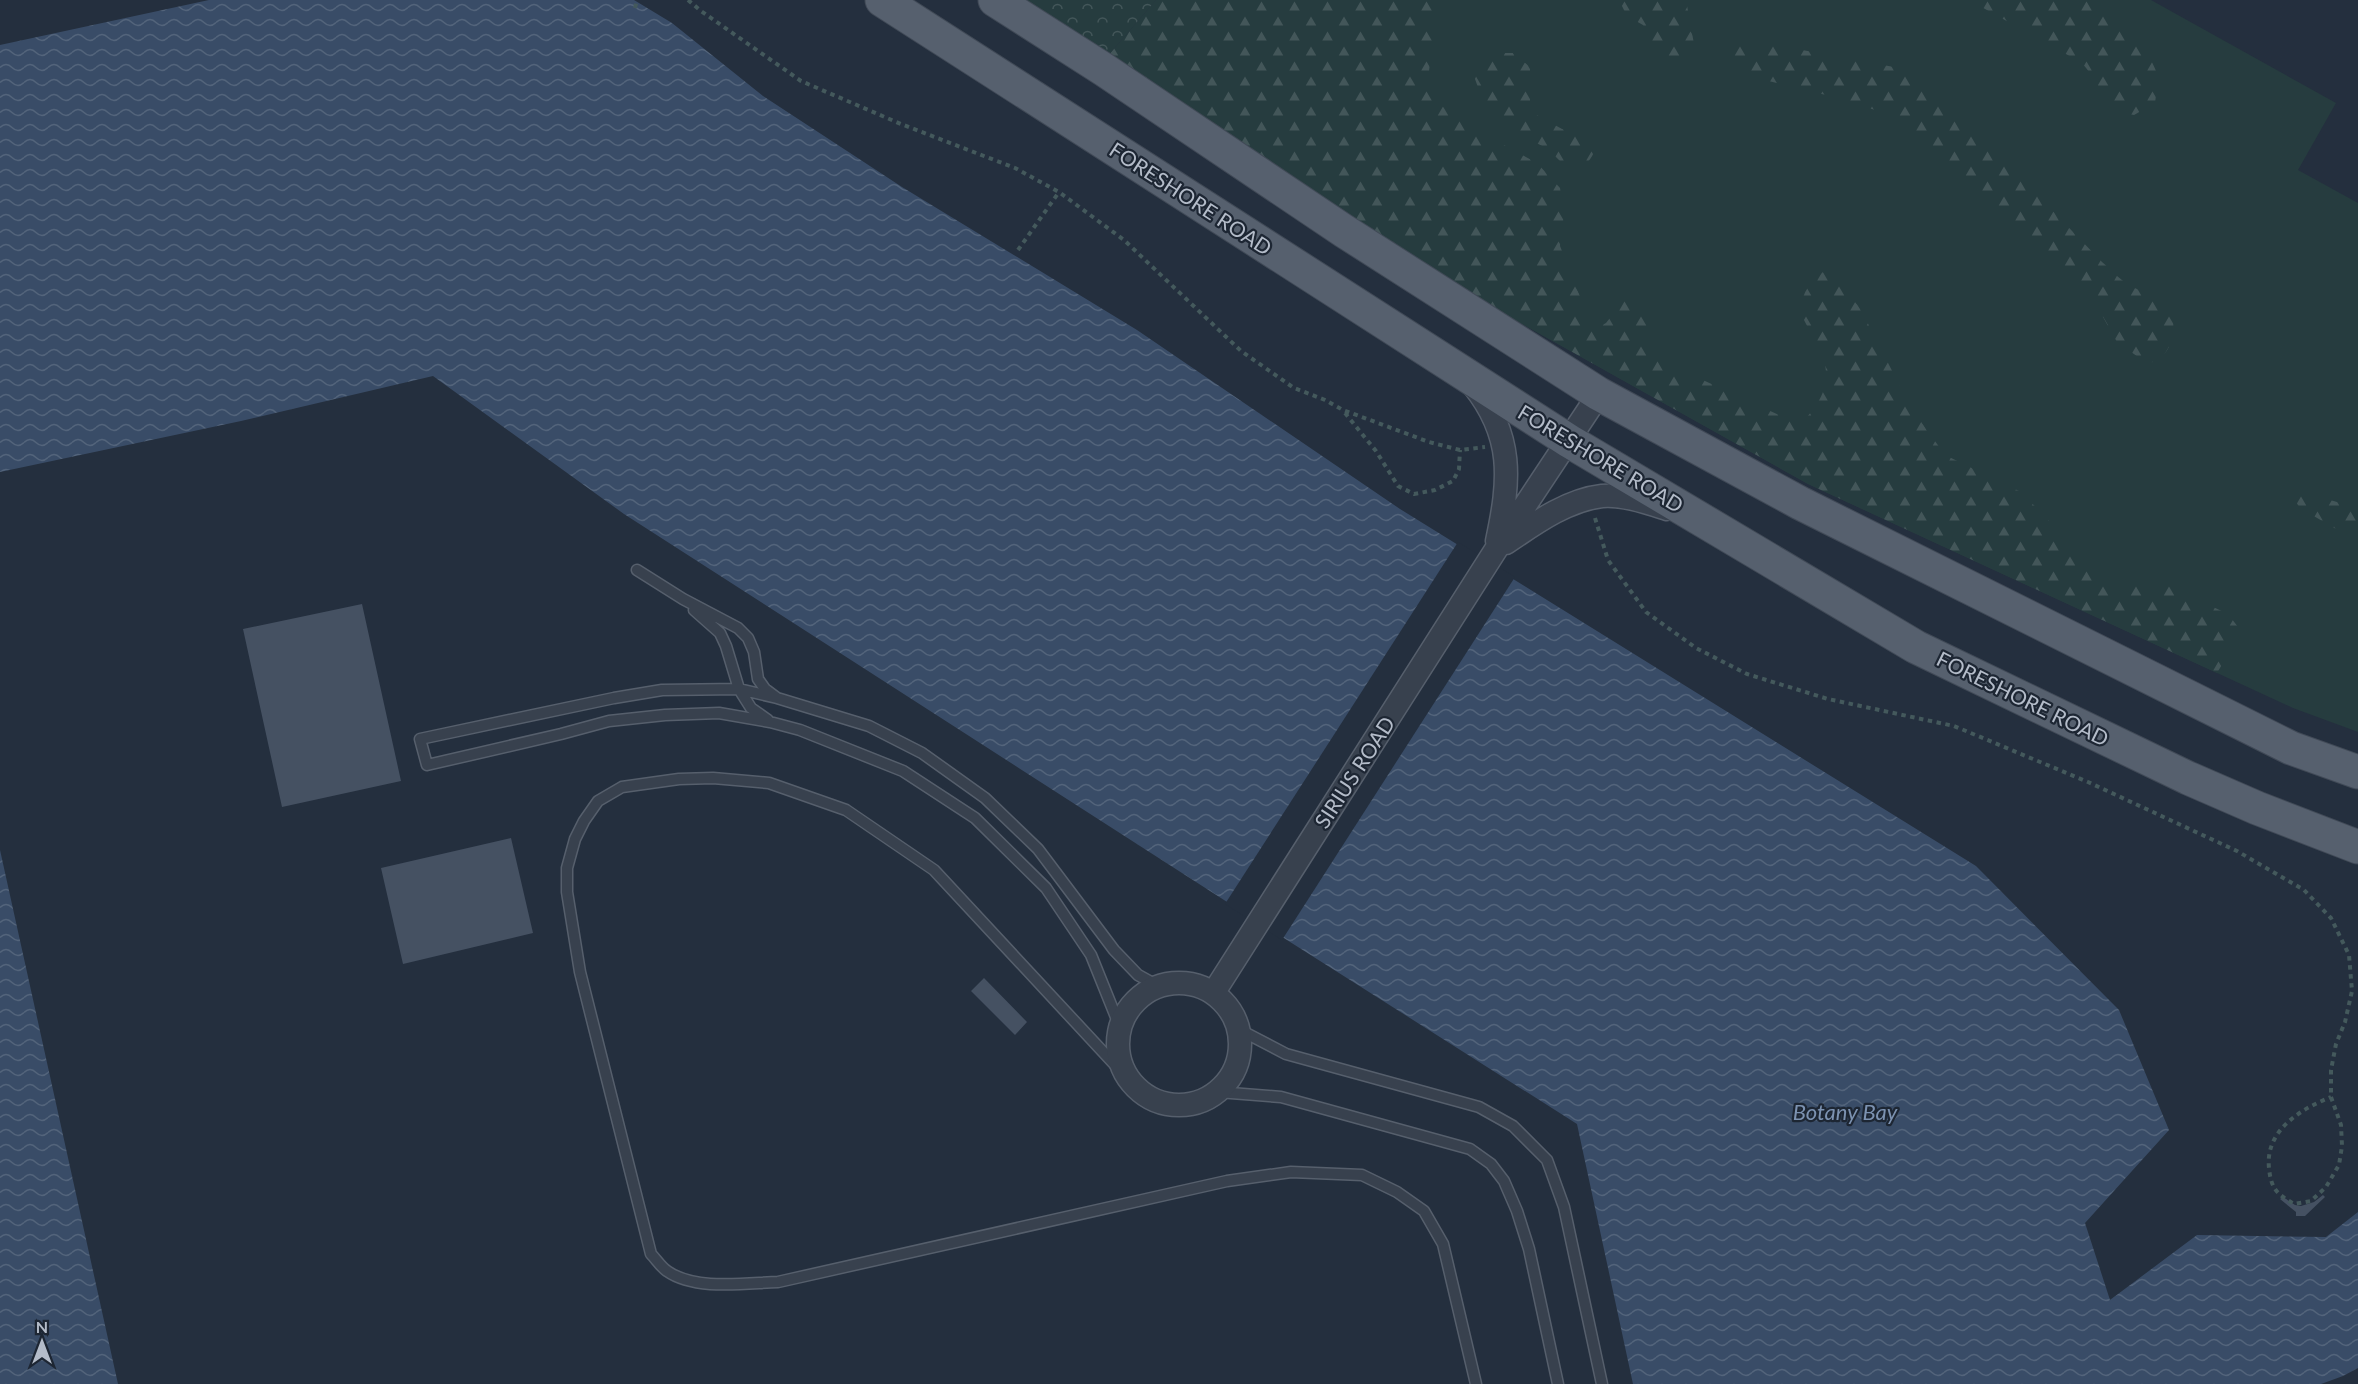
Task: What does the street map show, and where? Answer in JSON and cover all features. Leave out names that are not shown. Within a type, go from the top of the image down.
[{"type":"main road","name":"FORESHORE ROAD","points":[[882,0],[1569,441],[1916,646],[2188,778],[2257,808],[2358,847]]},
{"type":"main road","points":[[996,0],[1344,231],[1599,394],[1800,503],[2280,742],[2358,772]]},
{"type":"street","name":"SIRIUS ROAD","points":[[1463,373],[1489,406],[1500,430],[1505,451],[1504,510],[1495,551]]},
{"type":"street","name":"SIRIUS ROAD","points":[[1214,992],[1495,551],[1599,394]]},
{"type":"street","name":"SIRIUS ROAD","points":[[1495,551],[1549,516],[1578,502],[1604,496],[1660,507],[1713,526]]},
{"type":"street","points":[[1177,982],[1196,984],[1214,992],[1230,1008],[1240,1030],[1241,1047],[1238,1064],[1230,1079],[1218,1092],[1201,1101],[1182,1105],[1163,1103],[1145,1095],[1131,1082],[1121,1065],[1118,1046],[1120,1027],[1128,1009],[1141,995],[1158,986],[1177,982]]},
{"type":"lane","points":[[637,570],[683,599],[738,628],[748,638],[754,652],[758,679],[765,689],[777,698]]},
{"type":"lane","points":[[683,599],[720,633],[739,689],[751,708],[770,722]]},
{"type":"lane","points":[[1120,1027],[1091,955],[1046,888],[975,818],[903,771],[800,730],[719,713],[665,715],[609,721],[427,765],[420,739],[662,690],[739,689],[869,726],[922,753],[985,798],[1038,849],[1114,950],[1138,975],[1158,986]]},
{"type":"lane","points":[[1131,1082],[934,870],[846,810],[770,783],[713,778],[652,782],[622,787],[598,801],[575,839],[567,868],[567,892],[580,972],[651,1254],[667,1271],[692,1282],[726,1285],[778,1282],[1227,1181],[1291,1173],[1362,1174],[1397,1192],[1424,1211],[1443,1244],[1476,1384]]},
{"type":"lane","points":[[1240,1030],[1286,1054],[1479,1107],[1513,1126],[1547,1160],[1564,1207],[1602,1384]]},
{"type":"lane","points":[[1218,1092],[1281,1096],[1470,1149],[1491,1164],[1504,1181],[1517,1211],[1528,1249],[1558,1384]]},
{"type":"path","points":[[635,8],[637,0]]},
{"type":"path","points":[[688,0],[801,81],[901,124],[1015,168],[1059,192],[1124,240],[1241,351],[1294,388],[1343,410],[1429,442],[1460,450],[1459,469],[1453,481],[1435,490],[1414,494],[1398,486],[1376,451],[1343,410]]},
{"type":"path","points":[[1018,250],[1059,192]]},
{"type":"path","points":[[1595,519],[1608,560],[1646,612],[1696,648],[1747,674],[1828,699],[1954,726],[2088,782],[2205,836],[2237,851],[2304,890],[2331,918],[2349,955],[2352,991],[2345,1022],[2336,1044],[2331,1070],[2331,1096],[2342,1125],[2339,1165],[2326,1187],[2311,1201],[2294,1204],[2278,1195],[2271,1182],[2270,1147],[2286,1123],[2307,1107],[2331,1096]]},
{"type":"green space","points":[[1017,0],[1156,0],[1106,58]]},
{"type":"green space","points":[[1156,0],[2151,0],[2336,103],[2298,170],[2358,203],[2358,732],[2293,708],[1808,484],[1476,298]]},
{"type":"green space","points":[[1156,0],[1438,0],[1429,71],[1442,106],[1467,125],[1537,163],[1560,188],[1564,215],[1560,246],[1585,309],[1585,323],[1599,327],[1606,323],[1624,300],[1641,298],[1647,314],[1649,343],[1655,358],[1783,417],[1807,417],[1824,390],[1826,371],[1821,351],[1804,320],[1801,306],[1808,287],[1823,272],[1837,281],[1860,308],[1911,408],[1945,455],[2021,492],[2055,527],[2089,568],[2105,582],[2158,581],[2228,614],[2238,627],[2233,646],[2217,673],[1808,484],[1476,298],[1106,58]]},
{"type":"green space","points":[[1619,0],[1686,0],[1694,44],[1691,56],[1680,64],[1671,63],[1657,53],[1643,25],[1627,16]]},
{"type":"green space","points":[[1969,0],[2090,0],[2138,43],[2153,64],[2158,77],[2155,103],[2134,115],[2115,111],[2082,63]]},
{"type":"green space","points":[[1721,41],[1775,45],[1910,70],[1927,81],[2102,262],[2127,284],[2158,299],[2169,308],[2173,325],[2171,343],[2167,351],[2148,364],[2117,342],[2103,317],[2062,273],[1908,135],[1891,115],[1834,97],[1756,78],[1710,49],[1711,44]]},
{"type":"green space","points":[[1493,53],[1513,53],[1530,67],[1530,101],[1533,113],[1562,129],[1586,134],[1596,140],[1592,156],[1585,165],[1581,167],[1561,162],[1548,149],[1498,123],[1484,104],[1475,79],[1479,65]]},
{"type":"green space","points":[[2292,490],[2308,490],[2316,496],[2358,508],[2358,539],[2348,536],[2300,508],[2292,496]]},
{"type":"water","name":"Botany Bay","points":[[209,0],[634,0],[672,23],[763,96],[902,187],[1137,330],[1400,509],[1976,866],[2119,1010],[2169,1130],[2085,1223],[2110,1300],[2197,1235],[2326,1237],[2358,1212],[2358,1368],[2321,1384],[1633,1384],[1577,1124],[624,514],[433,376],[241,421],[0,472],[0,45]]},
{"type":"water","points":[[0,850],[118,1384],[0,1384]]},
{"type":"pier","points":[[1458,542],[1515,577],[1282,940],[1225,904]]},
{"type":"building","points":[[362,604],[401,781],[282,807],[243,629]]},
{"type":"building","points":[[511,838],[533,933],[403,964],[381,868]]},
{"type":"building","points":[[984,978],[1027,1022],[1015,1035],[971,991]]},
{"type":"building","points":[[2323,1195],[2325,1197],[2305,1216],[2296,1216],[2296,1212],[2280,1199],[2283,1197],[2301,1206],[2314,1202]]}]
